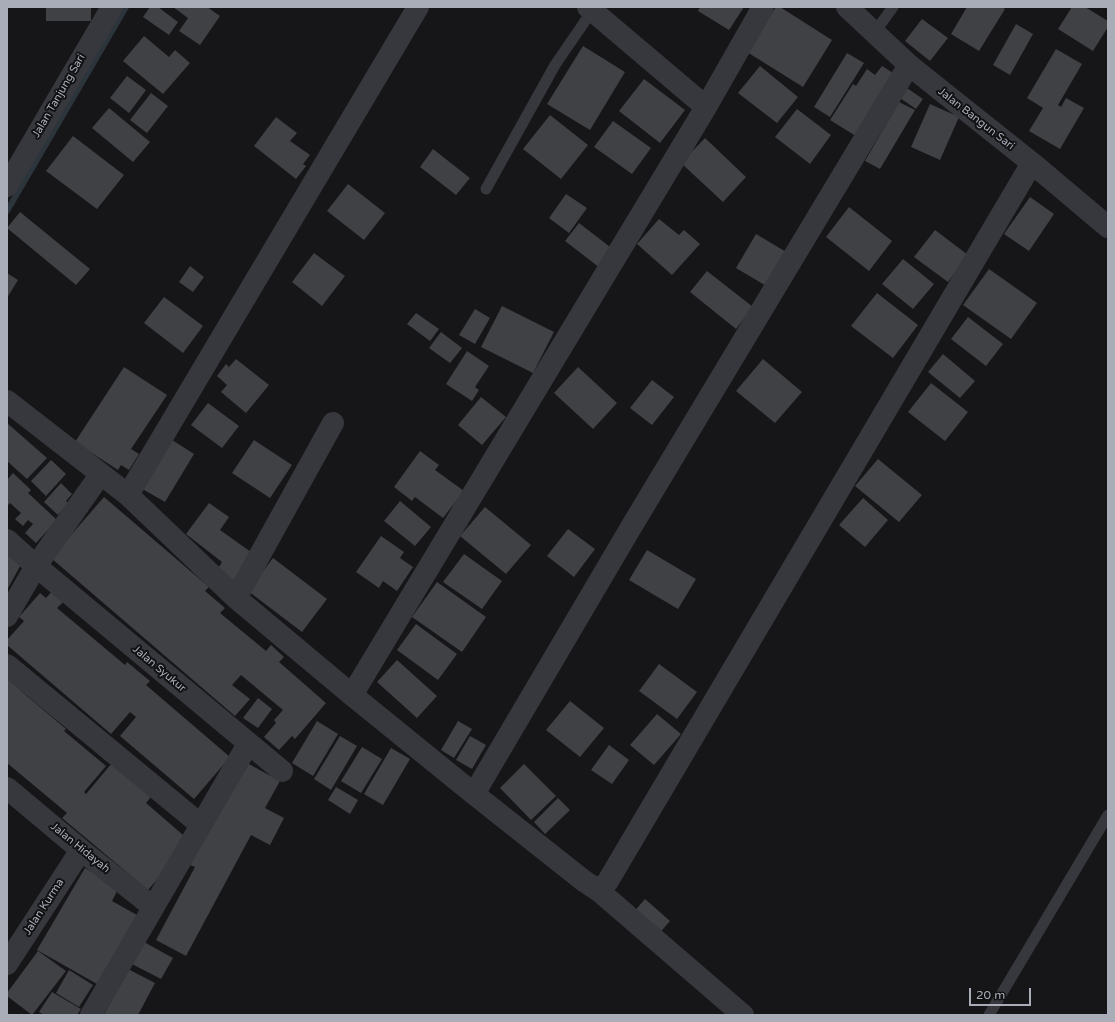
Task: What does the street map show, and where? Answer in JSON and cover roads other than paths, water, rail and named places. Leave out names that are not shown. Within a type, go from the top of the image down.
[{"type":"street","name":"Jalan Tanjung Sari","points":[[10,177],[112,7]]},
{"type":"street","points":[[128,495],[418,7]]},
{"type":"street","points":[[352,695],[706,107],[763,7]]},
{"type":"street","name":"Jalan Bangun Sari","points":[[847,7],[909,65],[1032,163],[1108,227]]},
{"type":"street","points":[[590,9],[706,107]]},
{"type":"street","points":[[474,794],[630,529],[909,65]]},
{"type":"street","points":[[599,891],[608,882],[1032,163]]},
{"type":"street","points":[[7,401],[100,475],[128,495],[236,598],[474,794],[584,882],[599,891],[743,1015]]},
{"type":"street","points":[[236,598],[333,423]]},
{"type":"street","points":[[7,616],[36,566],[100,475]]},
{"type":"street","name":"Jalan Syukur","points":[[7,540],[36,566],[282,771]]},
{"type":"street","points":[[7,665],[200,825]]},
{"type":"street","points":[[91,1015],[248,744]]},
{"type":"street","name":"Jalan Hidayah","points":[[7,788],[81,850],[153,907]]},
{"type":"street","name":"Jalan Kurma","points":[[7,964],[81,850]]},
{"type":"lane","points":[[875,32],[892,7]]},
{"type":"lane","points":[[486,189],[555,65],[590,9]]},
{"type":"lane","points":[[989,1015],[1108,815]]},
{"type":"waterway","points":[[7,211],[126,7]]}]
